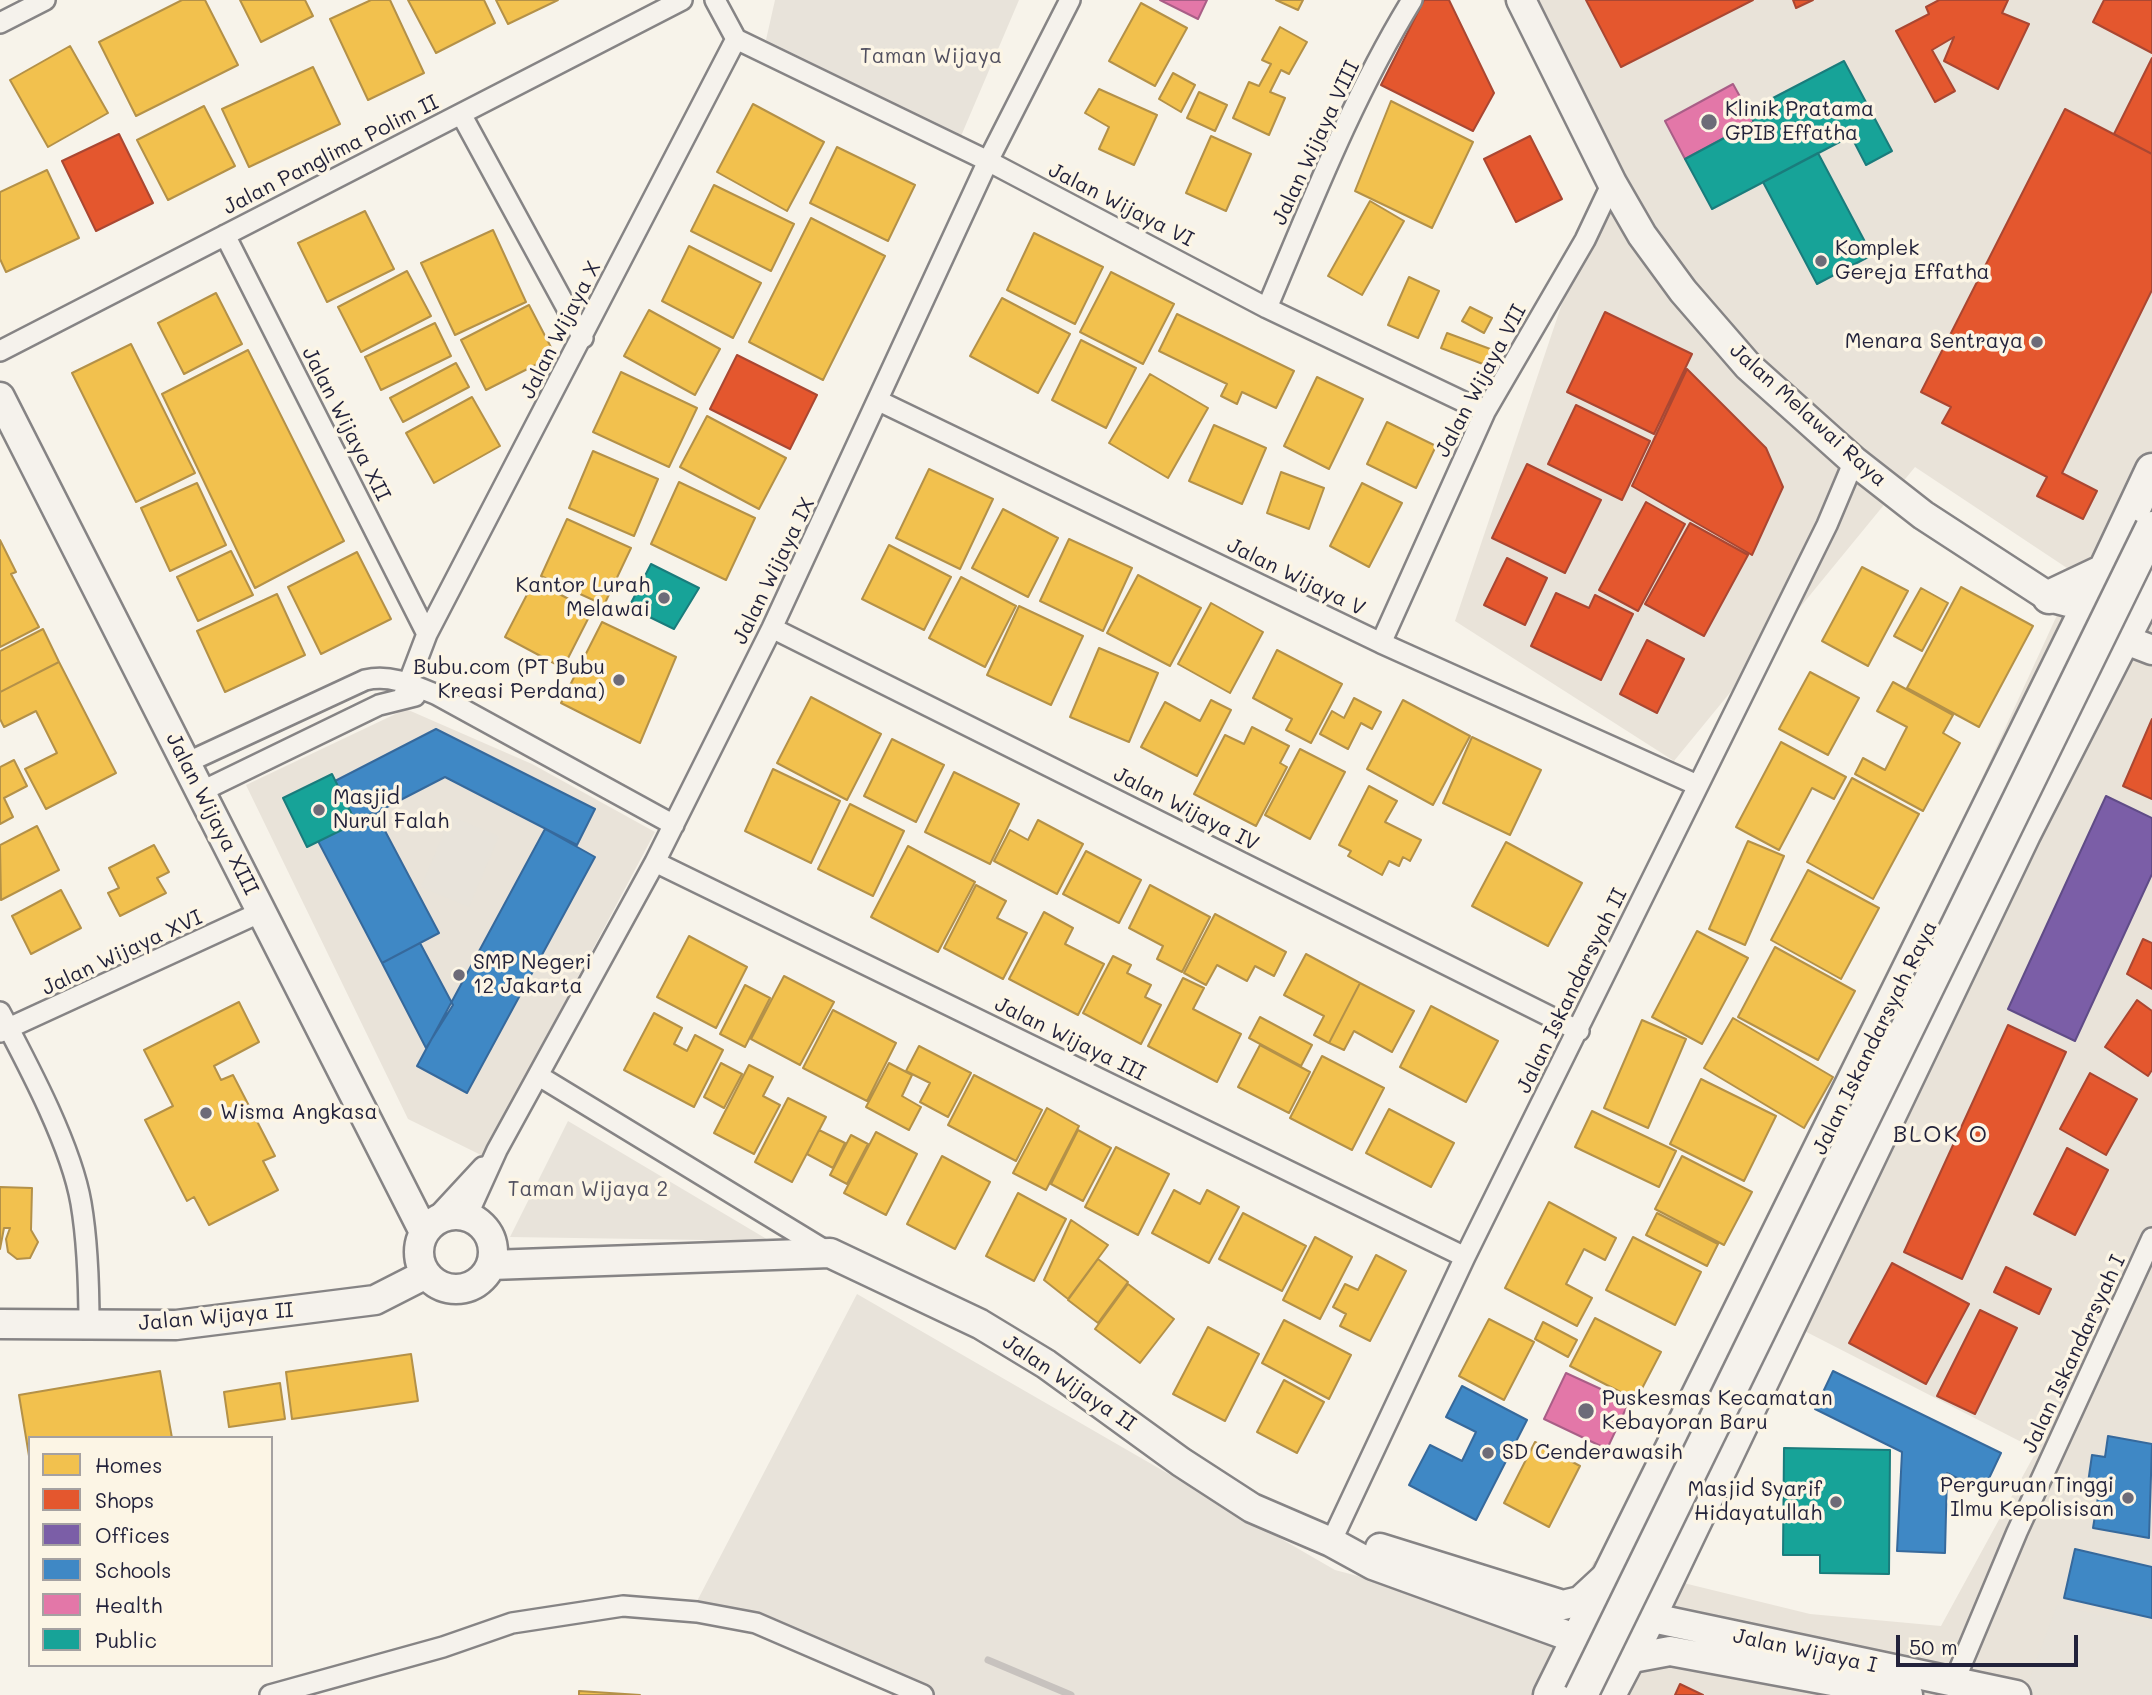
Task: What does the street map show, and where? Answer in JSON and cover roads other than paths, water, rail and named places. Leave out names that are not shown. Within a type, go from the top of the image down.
[{"type":"main road","name":"Jalan Iskandarsyah Raya","points":[[1550,1695],[2083,616],[2152,470]]},
{"type":"main road","points":[[1581,1695],[2152,528]]},
{"type":"main road","points":[[2049,597],[2105,570]]},
{"type":"main road","points":[[1609,1695],[1649,1619],[2024,834],[2141,612]]},
{"type":"street","points":[[0,23],[45,0]]},
{"type":"street","name":"Jalan Panglima Polim II","points":[[0,351],[682,0]]},
{"type":"street","points":[[715,0],[736,39]]},
{"type":"street","name":"Jalan Wijaya IX","points":[[467,1216],[497,1150],[655,862],[772,628],[880,401],[988,161],[1070,0]]},
{"type":"street","name":"Jalan Wijaya VIII","points":[[1267,308],[1331,158],[1391,35],[1412,0]]},
{"type":"street","name":"Jalan Melawai Raya","points":[[1521,0],[1612,183],[1642,235],[1683,291],[1748,366],[1854,461],[1923,515],[2049,597],[2083,616],[2141,612],[2152,650]]},
{"type":"street","name":"Jalan Wijaya VI","points":[[736,39],[988,161],[1267,308],[1485,412]]},
{"type":"street","name":"Jalan Wijaya X","points":[[405,690],[427,634],[736,39]]},
{"type":"street","points":[[460,114],[583,338]]},
{"type":"street","name":"Jalan Wijaya VII","points":[[1381,643],[1485,412],[1584,240],[1612,183]]},
{"type":"street","name":"Jalan Wijaya XII","points":[[225,235],[427,634]]},
{"type":"street","name":"Jalan Wijaya XIII","points":[[0,397],[261,912],[428,1227]]},
{"type":"street","name":"Jalan Wijaya V","points":[[880,401],[1381,643],[1697,785]]},
{"type":"street","name":"Jalan Iskandarsyah II","points":[[1333,1538],[1465,1257],[1828,525],[1854,461]]},
{"type":"street","name":"Jalan Wijaya IV","points":[[772,628],[1579,1031]]},
{"type":"street","points":[[186,763],[365,680],[379,677],[405,690],[437,695],[674,825]]},
{"type":"street","points":[[200,792],[405,690]]},
{"type":"street","name":"Jalan Wijaya III","points":[[655,862],[1465,1257]]},
{"type":"street","name":"Jalan Wijaya XVI","points":[[5,1031],[261,912]]},
{"type":"street","points":[[0,1012],[5,1031],[61,1140],[81,1201],[88,1271],[89,1326]]},
{"type":"street","name":"Jalan Wijaya II","points":[[539,1076],[830,1253],[980,1324],[1046,1364],[1181,1462],[1252,1508],[1299,1528],[1563,1605],[1580,1601],[1611,1572]]},
{"type":"street","name":"Jalan Wijaya IX","points":[[428,1227],[497,1150]]},
{"type":"street","points":[[446,1215],[467,1216],[480,1224],[489,1236],[493,1250],[491,1265],[478,1282],[458,1289],[438,1285],[426,1274],[418,1253],[428,1227],[446,1215]]},
{"type":"street","name":"Jalan Iskandarsyah I","points":[[1954,1682],[2017,1532],[2152,1238]]},
{"type":"street","name":"Jalan Wijaya II","points":[[491,1265],[830,1253]]},
{"type":"street","name":"Jalan Wijaya II","points":[[0,1324],[176,1325],[375,1300],[426,1274]]},
{"type":"street","name":"Jalan Wijaya II","points":[[1333,1538],[1374,1565],[1577,1639]]},
{"type":"street","name":"Jalan Wijaya I","points":[[1595,1604],[1649,1619],[2017,1695]]},
{"type":"street","points":[[270,1695],[419,1654],[512,1623],[623,1606],[697,1612],[756,1623],[923,1695]]},
{"type":"street","name":"Jalan Wijaya I","points":[[1627,1660],[1670,1651],[1908,1695]]},
{"type":"waterway","points":[[988,1660],[1071,1695]]},
{"type":"place","name":"Klinik Pratama GPIB Effatha","points":[[1709,122]]},
{"type":"place","name":"Komplek Gereja Effatha","points":[[1821,261]]},
{"type":"place","name":"Menara Sentraya","points":[[2037,342]]},
{"type":"place","name":"Kantor Lurah Melawai","points":[[664,598]]},
{"type":"place","name":"Bubu.com (PT Bubu Kreasi Perdana)","points":[[619,680]]},
{"type":"place","name":"Masjid Nurul Falah","points":[[319,810]]},
{"type":"place","name":"SMP Negeri 12 Jakarta","points":[[459,975]]},
{"type":"place","name":"Wisma Angkasa","points":[[206,1113]]},
{"type":"place","name":"Puskesmas Kecamatan Kebayoran Baru","points":[[1586,1411]]},
{"type":"place","name":"SD Cenderawasih","points":[[1488,1453]]},
{"type":"place","name":"Perguruan Tinggi Ilmu Kepolisisan","points":[[2128,1498]]},
{"type":"place","name":"Masjid Syarif Hidayatullah","points":[[1836,1502]]},
{"type":"district","name":"BLOK O","points":[[1941,1135]]},
{"type":"park label","name":"Taman Wijaya","points":[[931,57]]},
{"type":"park label","name":"Taman Wijaya 2","points":[[588,1190]]}]
